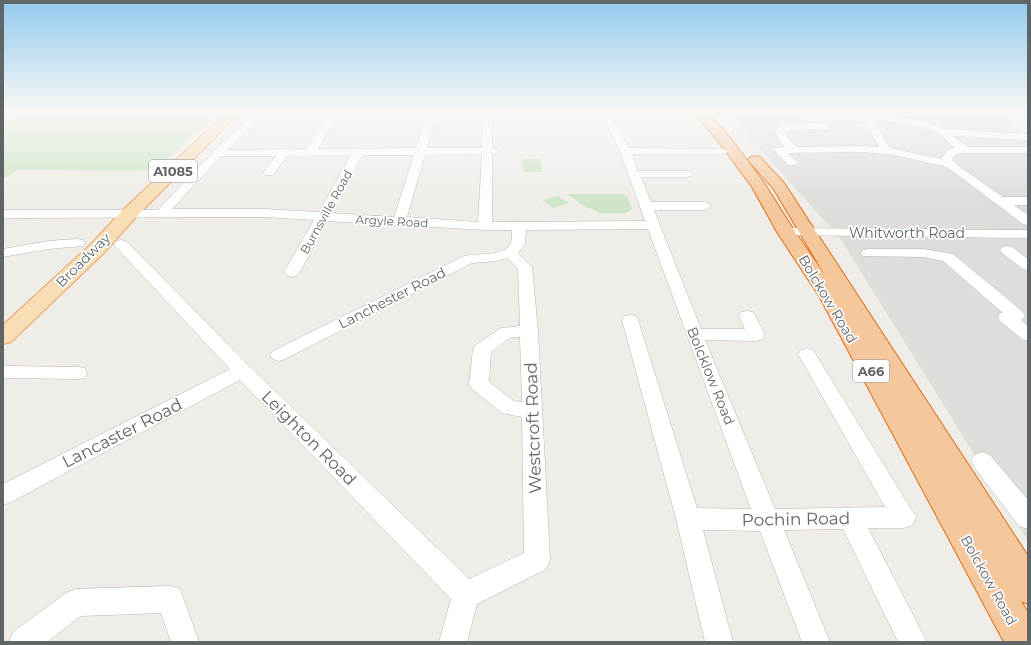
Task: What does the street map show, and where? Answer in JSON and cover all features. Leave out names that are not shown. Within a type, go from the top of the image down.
[{"type":"highway","name":"Bolckow Road","points":[[726,142],[797,232],[963,479],[1028,587]]},
{"type":"highway","name":"Bolckow Road","points":[[740,142],[779,186],[797,232],[829,296],[1024,642]]},
{"type":"main road","name":"A1085","points":[[117,238],[130,213],[203,142]]},
{"type":"main road","name":"Broadway","points":[[3,328],[88,250],[117,238]]},
{"type":"main road","name":"Broadway","points":[[3,337],[97,249],[117,238]]},
{"type":"street","points":[[162,213],[230,142]]},
{"type":"street","points":[[311,152],[317,142]]},
{"type":"street","points":[[399,221],[423,142]]},
{"type":"street","points":[[485,226],[490,142]]},
{"type":"street","name":"Bolcklow Road","points":[[620,142],[654,226],[694,334],[816,642]]},
{"type":"street","points":[[786,142],[795,150]]},
{"type":"street","points":[[881,142],[886,151]]},
{"type":"street","points":[[954,142],[966,150]]},
{"type":"street","points":[[218,153],[353,151],[397,146],[421,150],[490,151]]},
{"type":"street","points":[[792,163],[779,150],[864,149],[886,151],[951,164]]},
{"type":"street","points":[[1028,150],[953,151],[946,159],[956,169],[1028,221]]},
{"type":"street","name":"Burnsville Road","points":[[292,272],[323,216],[353,151]]},
{"type":"street","points":[[625,151],[723,151]]},
{"type":"street","points":[[269,173],[284,152]]},
{"type":"street","points":[[634,174],[687,174]]},
{"type":"street","points":[[1000,201],[1028,201]]},
{"type":"street","points":[[646,206],[704,206]]},
{"type":"street","name":"Argyle Road","points":[[3,214],[264,213],[485,226],[654,226]]},
{"type":"street","points":[[510,253],[518,244],[519,227]]},
{"type":"street","name":"Whitworth Road","points":[[797,232],[1028,234]]},
{"type":"street","name":"Leighton Road","points":[[117,238],[242,371],[466,595]]},
{"type":"street","points":[[3,253],[48,245],[78,243]]},
{"type":"street","points":[[1007,250],[1028,266]]},
{"type":"street","name":"Westcroft Road","points":[[466,595],[537,560],[529,331],[525,267],[510,253]]},
{"type":"street","name":"Lanchester Road","points":[[278,355],[469,259],[497,257],[510,253]]},
{"type":"street","points":[[868,253],[924,253],[948,256],[1023,316]]},
{"type":"street","points":[[694,334],[756,335],[747,316]]},
{"type":"street","points":[[1023,316],[1006,317],[1028,335]]},
{"type":"street","points":[[630,320],[688,519],[719,642]]},
{"type":"street","points":[[529,331],[506,332],[482,350],[479,384],[508,408],[532,410]]},
{"type":"street","name":"Pochin Road","points":[[688,519],[768,520],[904,517],[807,354]]},
{"type":"street","name":"Lancaster Road","points":[[3,495],[242,371]]},
{"type":"street","points":[[3,372],[78,373]]},
{"type":"street","points":[[982,462],[1028,518]]},
{"type":"street","points":[[850,518],[913,642]]},
{"type":"street","points":[[453,642],[466,595]]},
{"type":"street","points":[[23,642],[76,603],[170,599],[185,642]]},
{"type":"shaded area","points":[[754,142],[1028,142],[1028,541],[840,238]]},
{"type":"green space","points":[[3,142],[185,142],[154,171],[17,170],[3,179]]},
{"type":"green space","points":[[522,159],[541,159],[542,172],[523,172]]},
{"type":"green space","points":[[567,194],[623,194],[627,196],[632,209],[626,213],[599,213],[587,208]]},
{"type":"green space","points":[[558,196],[569,203],[553,208],[542,200]]}]
